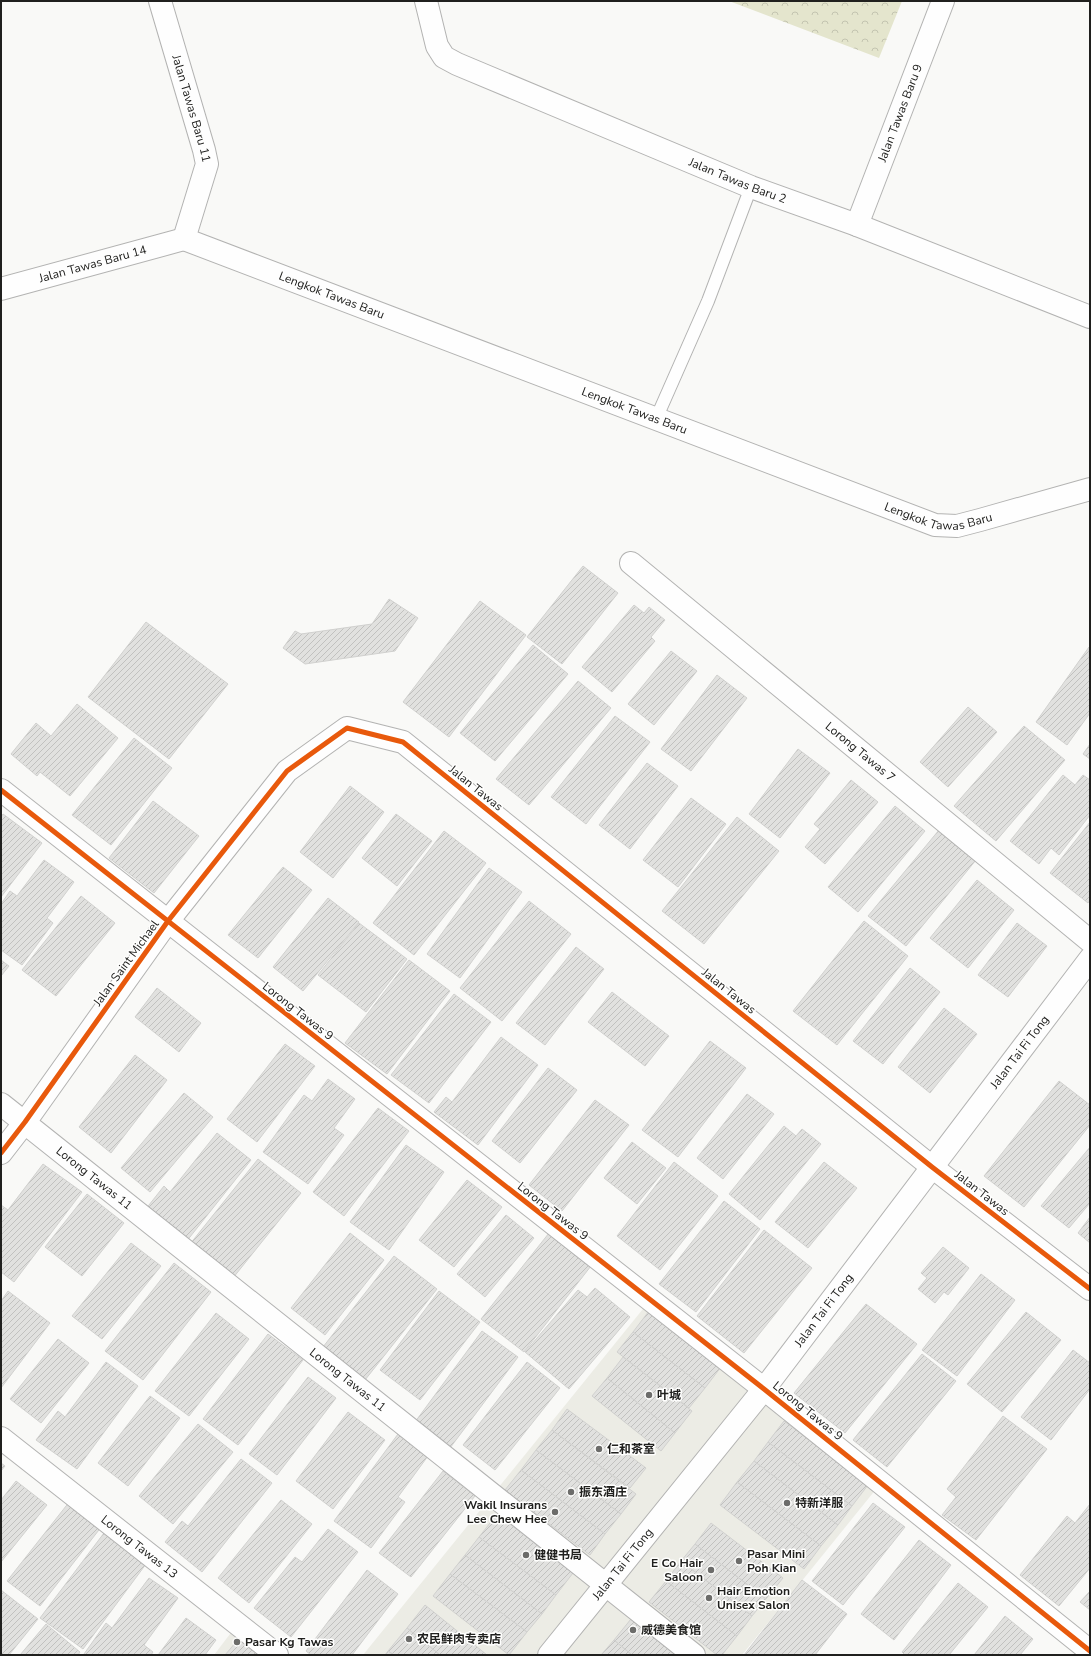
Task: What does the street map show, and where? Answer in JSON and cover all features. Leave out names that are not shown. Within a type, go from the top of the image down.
[{"type":"street","name":"Jalan Tawas Baru 11","points":[[160,1],[207,164],[184,239]]},
{"type":"street","name":"Jalan Tawas Baru 2","points":[[426,1],[437,46],[444,57],[751,187],[857,225],[1090,317]]},
{"type":"street","name":"Jalan Tawas Baru 9","points":[[857,225],[943,1]]},
{"type":"street","name":"Jalan Tawas Baru 14","points":[[1,289],[184,239]]},
{"type":"street","name":"Lengkok Tawas Baru","points":[[184,239],[935,525],[957,526],[1090,489]]},
{"type":"street","name":"Lorong Tawas 7","points":[[632,563],[1090,941]]},
{"type":"street","name":"Jalan Saint Michael","points":[[1,1153],[25,1122],[168,921],[287,771],[347,728]]},
{"type":"street","name":"Jalan Tawas","points":[[347,728],[403,742],[932,1167],[1090,1289]]},
{"type":"street","name":"Lorong Tawas 9","points":[[1,790],[764,1389],[1090,1651]]},
{"type":"street","name":"Jalan Tai Fi Tong","points":[[549,1655],[764,1389],[1090,959]]},
{"type":"street","name":"Lorong Tawas 11","points":[[1,1104],[694,1655]]},
{"type":"street","name":"Lorong Tawas 13","points":[[1,1438],[277,1655]]},
{"type":"lane","points":[[656,419],[708,301],[751,187]]},
{"type":"shaded area","points":[[651,1299],[881,1483],[742,1655],[363,1655]]},
{"type":"shaded area","name":"Pasar Kg Tawas","points":[[233,1630],[268,1655],[214,1655]]},
{"type":"green space","points":[[729,1],[902,1],[879,58]]},
{"type":"building","points":[[583,566],[618,593],[562,664],[527,637]]},
{"type":"building","points":[[389,599],[418,618],[395,651],[305,664],[283,648],[295,631],[301,634],[372,624]]},
{"type":"building","points":[[480,601],[526,635],[449,737],[403,702]]},
{"type":"building","points":[[634,605],[644,613],[649,607],[665,620],[651,637],[655,641],[612,692],[582,667]]},
{"type":"building","points":[[146,622],[228,684],[169,759],[88,697]]},
{"type":"building","points":[[533,645],[568,674],[495,761],[460,733]]},
{"type":"building","points":[[1089,647],[1090,713],[1067,745],[1036,722]]},
{"type":"building","points":[[671,651],[697,671],[654,725],[628,704]]},
{"type":"building","points":[[717,675],[747,698],[691,771],[661,749]]},
{"type":"building","points":[[578,681],[611,708],[529,805],[496,779]]},
{"type":"building","points":[[77,704],[118,738],[70,796],[40,772],[37,776],[11,754],[36,723],[51,736]]},
{"type":"building","points":[[968,707],[997,732],[948,787],[920,762]]},
{"type":"building","points":[[615,716],[650,742],[586,824],[551,797]]},
{"type":"building","points":[[1024,726],[1065,760],[996,841],[954,806]]},
{"type":"building","points":[[134,738],[172,768],[111,845],[72,815]]},
{"type":"building","points":[[1090,744],[1090,759],[1083,754]]},
{"type":"building","points":[[798,749],[830,773],[780,838],[749,814]]},
{"type":"building","points":[[647,763],[678,786],[630,849],[599,825]]},
{"type":"building","points":[[1063,775],[1075,785],[1083,775],[1090,780],[1090,815],[1059,855],[1051,848],[1039,864],[1010,841]]},
{"type":"building","points":[[851,780],[878,802],[825,864],[805,847],[820,829],[814,824]]},
{"type":"building","points":[[350,786],[384,812],[333,878],[300,852]]},
{"type":"building","points":[[691,798],[726,824],[678,887],[643,860]]},
{"type":"building","points":[[153,801],[199,836],[154,893],[109,858]]},
{"type":"building","points":[[895,806],[925,831],[858,912],[828,887]]},
{"type":"building","points":[[3,814],[42,843],[1,897],[1,817]]},
{"type":"building","points":[[396,814],[432,841],[397,886],[362,858]]},
{"type":"building","points":[[737,817],[779,851],[704,944],[662,911]]},
{"type":"building","points":[[1090,822],[1090,900],[1088,903],[1050,873]]},
{"type":"building","points":[[939,830],[976,860],[906,946],[868,916]]},
{"type":"building","points":[[444,831],[486,863],[414,955],[373,923]]},
{"type":"building","points":[[44,860],[74,882],[47,918],[53,923],[22,965],[1,950],[1,904],[10,891],[17,896]]},
{"type":"building","points":[[283,867],[312,890],[258,958],[228,935]]},
{"type":"building","points":[[489,868],[522,892],[460,978],[427,954]]},
{"type":"building","points":[[977,880],[1014,910],[968,968],[930,938]]},
{"type":"building","points":[[81,896],[115,923],[56,996],[22,970]]},
{"type":"building","points":[[328,898],[359,922],[303,991],[273,967]]},
{"type":"building","points":[[529,901],[571,934],[502,1021],[460,988]]},
{"type":"building","points":[[864,921],[908,956],[837,1045],[793,1011]]},
{"type":"building","points":[[359,923],[407,959],[366,1012],[318,975]]},
{"type":"building","points":[[1017,923],[1047,946],[1008,997],[978,975]]},
{"type":"building","points":[[576,947],[604,969],[545,1045],[516,1023]]},
{"type":"building","points":[[1,960],[9,966],[1,976]]},
{"type":"building","points":[[409,960],[450,991],[387,1074],[345,1043]]},
{"type":"building","points":[[910,968],[940,992],[883,1064],[853,1041]]},
{"type":"building","points":[[157,988],[201,1023],[179,1052],[135,1017]]},
{"type":"building","points":[[612,992],[669,1036],[645,1066],[588,1022]]},
{"type":"building","points":[[454,994],[491,1022],[429,1103],[391,1075]]},
{"type":"building","points":[[944,1008],[977,1034],[930,1093],[898,1067]]},
{"type":"building","points":[[501,1037],[538,1065],[478,1145],[434,1112],[446,1097],[452,1102]]},
{"type":"building","points":[[710,1041],[746,1068],[678,1157],[642,1130]]},
{"type":"building","points":[[285,1044],[315,1066],[257,1142],[227,1119]]},
{"type":"building","points":[[135,1055],[167,1080],[111,1153],[79,1127]]},
{"type":"building","points":[[548,1068],[577,1090],[520,1163],[492,1141]]},
{"type":"building","points":[[328,1079],[355,1099],[334,1128],[344,1135],[308,1184],[263,1152],[304,1095],[312,1101]]},
{"type":"building","points":[[1059,1081],[1090,1105],[1090,1125],[1024,1207],[984,1176]]},
{"type":"building","points":[[184,1093],[213,1117],[150,1192],[121,1168]]},
{"type":"building","points":[[747,1094],[774,1114],[723,1179],[697,1158]]},
{"type":"building","points":[[595,1100],[629,1125],[562,1211],[529,1185]]},
{"type":"building","points":[[378,1108],[409,1131],[344,1216],[313,1192]]},
{"type":"building","points":[[784,1126],[796,1136],[802,1129],[821,1144],[760,1220],[729,1194]]},
{"type":"building","points":[[217,1133],[251,1160],[186,1242],[145,1210],[164,1186],[170,1192]]},
{"type":"building","points":[[632,1142],[666,1168],[637,1204],[604,1178]]},
{"type":"building","points":[[406,1145],[444,1172],[389,1250],[350,1222]]},
{"type":"building","points":[[1090,1147],[1090,1203],[1069,1228],[1041,1206]]},
{"type":"building","points":[[258,1159],[301,1193],[233,1278],[190,1244]]},
{"type":"building","points":[[674,1162],[718,1196],[660,1270],[617,1236]]},
{"type":"building","points":[[824,1162],[857,1188],[808,1248],[775,1222]]},
{"type":"building","points":[[43,1164],[82,1192],[14,1282],[1,1272],[1,1205],[8,1210]]},
{"type":"building","points":[[467,1180],[502,1207],[454,1267],[419,1240]]},
{"type":"building","points":[[87,1194],[124,1223],[82,1276],[45,1247]]},
{"type":"building","points":[[724,1201],[760,1229],[696,1312],[659,1284]]},
{"type":"building","points":[[506,1215],[534,1238],[485,1297],[457,1274]]},
{"type":"building","points":[[1090,1217],[1090,1243],[1078,1233]]},
{"type":"building","points":[[764,1230],[812,1268],[744,1353],[697,1316]]},
{"type":"building","points":[[350,1233],[384,1260],[325,1335],[291,1308]]},
{"type":"building","points":[[549,1233],[591,1266],[524,1352],[481,1319]]},
{"type":"building","points":[[131,1243],[161,1266],[102,1339],[72,1316]]},
{"type":"building","points":[[943,1247],[969,1268],[948,1295],[944,1292],[935,1303],[918,1289],[927,1278],[921,1273]]},
{"type":"building","points":[[394,1256],[437,1289],[365,1380],[323,1347]]},
{"type":"building","points":[[174,1263],[211,1292],[143,1380],[105,1351]]},
{"type":"building","points":[[981,1274],[1015,1300],[957,1376],[922,1350]]},
{"type":"building","points":[[595,1288],[630,1317],[569,1389],[525,1352],[578,1290],[587,1297]]},
{"type":"building","points":[[8,1291],[50,1323],[1,1388],[1,1301]]},
{"type":"building","points":[[439,1291],[480,1322],[420,1400],[380,1370]]},
{"type":"building","points":[[866,1304],[917,1344],[845,1433],[794,1393]]},
{"type":"building","points":[[649,1311],[721,1367],[705,1388],[633,1332]]},
{"type":"building","points":[[1026,1312],[1061,1340],[1002,1412],[967,1384]]},
{"type":"building","points":[[216,1313],[249,1339],[189,1416],[155,1391]]},
{"type":"building","points":[[482,1331],[518,1357],[450,1448],[415,1422]]},
{"type":"building","points":[[633,1332],[705,1388],[689,1408],[617,1352]]},
{"type":"building","points":[[268,1334],[303,1360],[238,1445],[203,1419]]},
{"type":"building","points":[[58,1339],[89,1363],[41,1423],[10,1399]]},
{"type":"building","points":[[1073,1350],[1090,1363],[1090,1389],[1051,1440],[1021,1417]]},
{"type":"building","points":[[922,1354],[956,1381],[887,1467],[853,1440]]},
{"type":"building","name":"叶城","points":[[623,1357],[692,1411],[675,1433],[607,1378]]},
{"type":"building","points":[[106,1362],[138,1386],[77,1469],[36,1440],[58,1411],[65,1417]]},
{"type":"building","points":[[527,1362],[560,1388],[495,1470],[463,1445]]},
{"type":"building","points":[[308,1377],[336,1398],[277,1475],[249,1454]]},
{"type":"building","points":[[607,1378],[675,1433],[661,1451],[592,1396]]},
{"type":"building","points":[[150,1396],[180,1418],[128,1486],[98,1463]]},
{"type":"building","name":"仁和茶室","points":[[567,1409],[646,1468],[630,1488],[552,1430]]},
{"type":"building","points":[[348,1412],[385,1440],[333,1509],[296,1481]]},
{"type":"building","points":[[1003,1416],[1047,1449],[976,1540],[942,1515],[956,1497],[947,1489]]},
{"type":"building","points":[[784,1421],[868,1485],[852,1506],[768,1442]]},
{"type":"building","points":[[198,1424],[233,1452],[173,1524],[139,1496]]},
{"type":"building","points":[[552,1430],[636,1494],[621,1514],[536,1450]]},
{"type":"building","points":[[398,1434],[428,1456],[398,1497],[405,1502],[371,1548],[334,1521]]},
{"type":"building","points":[[768,1442],[852,1506],[838,1525],[754,1461]]},
{"type":"building","name":"振东酒庄","points":[[536,1450],[621,1514],[605,1534],[521,1470]]},
{"type":"building","points":[[241,1459],[272,1483],[202,1572],[165,1542],[182,1521],[188,1526]]},
{"type":"building","name":"特新洋服","points":[[754,1461],[838,1525],[821,1546],[737,1482]]},
{"type":"building","points":[[1,1463],[5,1466],[1,1471]]},
{"type":"building","name":"Wakil Insurans Lee Chew Hee","points":[[521,1470],[605,1534],[590,1555],[505,1490]]},
{"type":"building","points":[[443,1471],[475,1496],[411,1577],[379,1553]]},
{"type":"building","points":[[16,1481],[47,1505],[1,1562],[1,1500]]},
{"type":"building","points":[[737,1482],[821,1546],[804,1569],[720,1505]]},
{"type":"building","points":[[281,1500],[312,1524],[249,1603],[218,1578]]},
{"type":"building","points":[[70,1501],[102,1526],[40,1606],[7,1581]]},
{"type":"building","points":[[873,1503],[905,1527],[843,1605],[812,1581]]},
{"type":"building","points":[[1090,1504],[1090,1568],[1059,1606],[1020,1575],[1067,1516],[1075,1523]]},
{"type":"building","name":"健健书局","points":[[497,1514],[573,1573],[556,1595],[479,1537]]},
{"type":"building","name":"Pasar Mini Poh Kian","points":[[711,1523],[783,1578],[766,1599],[695,1544]]},
{"type":"building","points":[[107,1529],[149,1560],[83,1649],[40,1618]]},
{"type":"building","points":[[328,1529],[358,1552],[291,1637],[254,1608],[295,1557],[302,1562]]},
{"type":"building","points":[[479,1537],[556,1595],[542,1614],[465,1555]]},
{"type":"building","points":[[919,1540],[951,1565],[894,1640],[861,1614]]},
{"type":"building","points":[[695,1544],[766,1599],[752,1616],[681,1561]]},
{"type":"building","points":[[465,1555],[542,1614],[527,1632],[450,1574]]},
{"type":"building","name":"Hair Emotion Unisex Salon","points":[[681,1561],[752,1616],[737,1636],[666,1581]]},
{"type":"building","points":[[367,1570],[398,1594],[352,1655],[311,1655],[306,1651]]},
{"type":"building","points":[[450,1574],[527,1632],[509,1655],[433,1596]]},
{"type":"building","points":[[149,1578],[178,1598],[144,1645],[153,1652],[151,1655],[84,1654],[106,1623],[112,1628]]},
{"type":"building","points":[[802,1580],[847,1614],[815,1655],[744,1655]]},
{"type":"building","points":[[666,1581],[737,1636],[722,1655],[717,1655],[649,1602]]},
{"type":"building","points":[[958,1583],[988,1607],[949,1655],[905,1655],[902,1652]]},
{"type":"building","points":[[1,1590],[38,1619],[9,1655],[1,1655]]},
{"type":"building","points":[[1090,1591],[1090,1610],[1080,1602]]},
{"type":"building","points":[[425,1605],[487,1655],[440,1655],[407,1628]]},
{"type":"building","points":[[1005,1616],[1033,1639],[1020,1655],[974,1655]]},
{"type":"building","points":[[186,1618],[216,1640],[205,1655],[158,1655]]},
{"type":"building","name":"威德美食馆","points":[[631,1619],[675,1655],[632,1655],[614,1640]]},
{"type":"building","points":[[46,1624],[80,1652],[78,1655],[20,1655]]},
{"type":"building","name":"农民鲜肉专卖店","points":[[407,1628],[440,1655],[394,1655],[388,1651]]},
{"type":"building","name":"Pasar Kg Tawas","points":[[242,1635],[267,1655],[225,1655]]},
{"type":"building","points":[[614,1640],[632,1655],[601,1655]]},
{"type":"building","points":[[388,1651],[394,1655],[385,1655]]},
{"type":"cycle path","points":[[1,1153],[25,1122],[168,921],[287,771],[347,728],[403,742],[932,1167],[1090,1289]]},
{"type":"cycle path","points":[[1,790],[764,1389],[1090,1651]]},
{"type":"place","name":"叶城","points":[[649,1395]]},
{"type":"place","name":"仁和茶室","points":[[599,1449]]},
{"type":"place","name":"振东酒庄","points":[[571,1492]]},
{"type":"place","name":"特新洋服","points":[[787,1503]]},
{"type":"place","name":"Wakil Insurans Lee Chew Hee","points":[[555,1512]]},
{"type":"place","name":"健健书局","points":[[526,1555]]},
{"type":"place","name":"Pasar Mini Poh Kian","points":[[739,1561]]},
{"type":"place","name":"E Co Hair Saloon","points":[[711,1570]]},
{"type":"place","name":"Hair Emotion Unisex Salon","points":[[709,1598]]},
{"type":"place","name":"威德美食馆","points":[[633,1630]]},
{"type":"place","name":"农民鲜肉专卖店","points":[[409,1639]]},
{"type":"place","name":"Pasar Kg Tawas","points":[[237,1642]]}]
